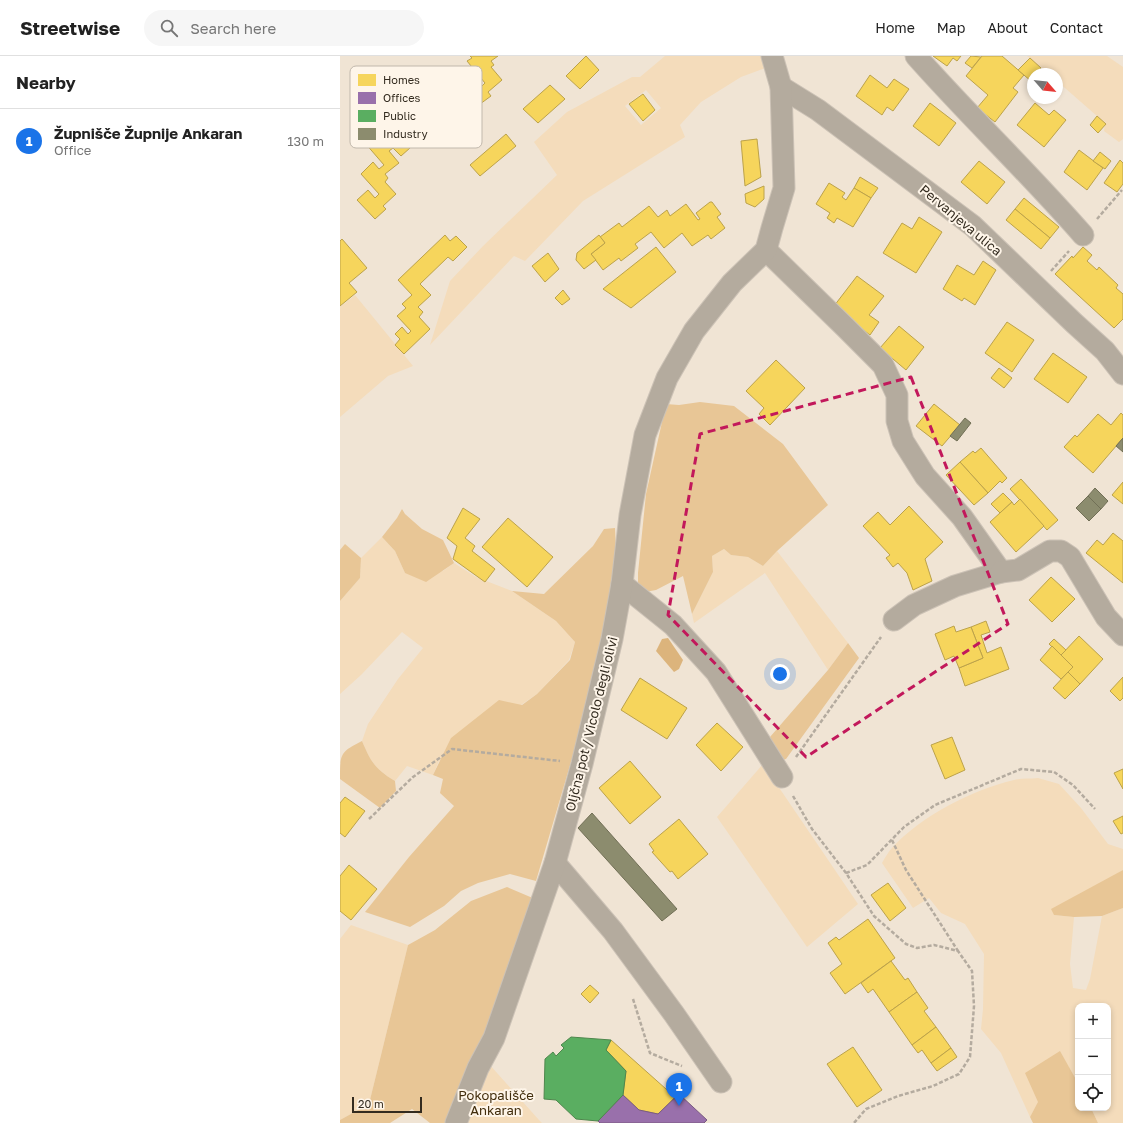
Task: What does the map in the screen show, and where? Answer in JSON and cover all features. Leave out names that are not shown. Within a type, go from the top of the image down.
[{"type":"street","points":[[772,56],[781,87],[784,188],[766,250],[883,365],[897,395],[897,421],[903,441],[925,476],[962,516],[1001,572]]},
{"type":"street","points":[[916,56],[1083,234]]},
{"type":"street","name":"Pervanjeva ulica","points":[[781,87],[818,110],[974,226],[1105,351],[1123,374]]},
{"type":"street","name":"Oljčna pot / Vicolo degli olivi","points":[[456,1123],[478,1068],[494,1038],[555,863],[582,764],[612,639],[622,584],[630,515],[645,435],[667,378],[694,331],[732,282],[766,250]]},
{"type":"street","points":[[894,620],[914,604],[955,586],[1001,572],[1018,570],[1050,551],[1061,551],[1070,557],[1106,617],[1123,635]]},
{"type":"street","points":[[622,584],[673,625],[716,672],[782,777]]},
{"type":"street","points":[[555,863],[613,931],[674,1014],[720,1082]]},
{"type":"path","points":[[894,620],[782,777],[812,829],[846,873],[874,916],[906,944],[917,948],[934,945],[958,951]]},
{"type":"path","points":[[369,819],[413,776],[452,749],[582,764]]},
{"type":"path","points":[[846,873],[867,865],[904,827],[935,805],[1021,769],[1054,772],[1073,785],[1095,808]]},
{"type":"path","points":[[854,1123],[866,1109],[898,1096],[933,1086],[959,1074],[970,1057],[974,1006],[972,971],[906,870],[892,840]]},
{"type":"path","points":[[657,1056],[686,1068]]},
{"type":"highlighted area","points":[[911,377],[1008,624],[806,757],[668,615],[700,434]]},
{"type":"green space","points":[[665,56],[763,56],[765,68],[741,77],[701,102],[680,125],[685,137],[583,201],[525,261],[514,256],[430,345],[450,281],[483,246],[557,175],[534,142],[567,112],[632,77],[640,77]],"holes":[[[646,90],[661,108],[641,125],[625,106]]]},
{"type":"green space","points":[[1027,56],[1107,56],[1123,67],[1123,139],[1119,142],[1104,131],[1105,123],[1063,86],[1063,68],[1042,68]]},
{"type":"green space","points":[[355,295],[413,366],[388,376],[340,417],[340,307]]},
{"type":"green space","points":[[382,537],[395,551],[405,573],[443,571],[454,563],[476,577],[512,591],[556,621],[575,642],[569,660],[537,694],[439,761],[433,775],[407,766],[395,781],[378,769],[368,754],[362,741],[368,724],[398,679],[423,648],[402,632],[361,675],[340,694],[340,601],[360,578],[361,558]]},
{"type":"green space","points":[[724,549],[731,555],[748,557],[763,566],[777,551],[848,643],[828,670],[765,573],[694,623],[692,614],[713,572],[712,556]]},
{"type":"green space","points":[[763,764],[858,904],[807,947],[717,817]]},
{"type":"green space","points":[[1038,778],[1059,784],[1081,808],[1108,844],[1123,849],[1123,870],[1054,915],[1074,917],[1070,964],[1073,988],[1086,990],[1090,979],[1102,916],[1123,908],[1123,1123],[1098,1123],[1092,1111],[1111,1111],[1111,1003],[1075,1003],[1075,1078],[1060,1052],[1038,1103],[1030,1117],[1001,1053],[981,1029],[984,954],[965,924],[941,913],[929,898],[913,908],[882,863],[891,850],[904,836],[932,815],[981,790],[1017,779]]},
{"type":"green space","points":[[351,925],[408,945],[369,1104],[340,1120],[340,939]]},
{"type":"green space","name":"Pokopališče Ankaran","points":[[489,1064],[539,1120],[542,1123],[464,1123]]},
{"type":"shaded area","points":[[700,402],[734,406],[783,444],[828,505],[777,551],[763,566],[748,557],[731,555],[724,549],[712,556],[713,572],[692,614],[683,576],[656,590],[645,592],[638,584],[638,573],[646,494],[666,404],[679,405]]},
{"type":"shaded area","points":[[402,509],[405,514],[422,529],[443,540],[454,563],[426,582],[405,573],[395,551],[382,537]]},
{"type":"shaded area","points":[[615,528],[616,550],[610,603],[573,755],[536,881],[510,874],[478,883],[461,891],[444,906],[410,927],[365,912],[409,857],[454,806],[440,793],[443,779],[433,775],[451,738],[499,700],[522,705],[537,694],[570,660],[575,642],[556,621],[512,591],[544,594],[593,546],[604,529]]},
{"type":"shaded area","points":[[345,544],[361,558],[360,578],[340,601],[340,550]]},
{"type":"shaded area","points":[[668,638],[683,660],[679,669],[674,672],[656,651],[662,639]]},
{"type":"shaded area","points":[[848,643],[859,658],[786,759],[782,760],[770,737],[828,670]]},
{"type":"shaded area","points":[[362,741],[368,754],[378,769],[395,781],[396,791],[380,808],[340,779],[340,764],[345,751]]},
{"type":"shaded area","points":[[1123,870],[1123,908],[1102,916],[1074,917],[1054,915],[1051,909]]},
{"type":"shaded area","points":[[507,887],[535,899],[491,1038],[463,1078],[445,1123],[430,1123],[412,1109],[390,1123],[340,1123],[340,1120],[369,1104],[408,945],[435,930],[471,901]]},
{"type":"shaded area","points":[[1060,1051],[1075,1078],[1075,1111],[1092,1111],[1098,1123],[1033,1123],[1030,1117],[1038,1102],[1025,1073]]},
{"type":"building: Homes","points":[[470,56],[498,56],[491,61],[494,65],[491,67],[502,80],[488,92],[491,96],[482,103],[482,86],[485,83],[482,79],[482,66],[471,66],[467,61],[472,58]]},
{"type":"building: Homes","points":[[586,56],[599,70],[580,89],[566,76]]},
{"type":"building: Homes","points":[[933,56],[961,56],[957,61],[953,58],[947,66]]},
{"type":"building: Homes","points":[[971,56],[981,57],[972,68],[965,63]]},
{"type":"building: Homes","points":[[982,56],[1002,56],[1024,75],[1013,88],[1018,92],[995,122],[977,108],[988,95],[966,76]]},
{"type":"building: Homes","points":[[1030,58],[1041,68],[1027,68],[1027,78],[1018,70]]},
{"type":"building: Homes","points":[[870,75],[887,88],[894,79],[909,89],[893,111],[887,107],[882,115],[856,96]]},
{"type":"building: Homes","points":[[550,85],[565,99],[538,123],[523,109]]},
{"type":"building: Homes","points":[[643,94],[655,110],[643,121],[629,104]]},
{"type":"building: Homes","points":[[930,103],[956,123],[939,146],[913,126]]},
{"type":"building: Homes","points":[[1034,104],[1049,115],[1054,110],[1066,120],[1044,147],[1017,125]]},
{"type":"building: Homes","points":[[1097,116],[1106,124],[1098,133],[1090,125]]},
{"type":"building: Homes","points":[[506,134],[516,146],[480,176],[470,165]]},
{"type":"building: Homes","points":[[757,139],[761,177],[745,186],[741,141]]},
{"type":"building: Homes","points":[[369,148],[393,148],[389,151],[399,163],[385,174],[388,178],[385,182],[396,194],[383,206],[386,209],[375,219],[357,200],[368,190],[375,198],[379,194],[361,174],[373,162],[379,169],[384,165]]},
{"type":"building: Homes","points":[[393,148],[410,148],[401,156]]},
{"type":"building: Homes","points":[[1079,150],[1103,168],[1087,190],[1064,172]]},
{"type":"building: Homes","points":[[1100,152],[1111,161],[1105,169],[1093,161]]},
{"type":"building: Homes","points":[[1120,160],[1123,163],[1123,184],[1117,192],[1104,183]]},
{"type":"building: Homes","points":[[979,161],[1005,182],[987,204],[961,182]]},
{"type":"building: Homes","points":[[860,177],[878,188],[871,198],[854,188]]},
{"type":"building: Homes","points":[[829,183],[845,193],[842,197],[846,200],[854,188],[871,198],[853,227],[837,218],[834,223],[827,218],[830,213],[816,204]]},
{"type":"building: Homes","points":[[764,186],[764,199],[755,207],[746,203],[745,194]]},
{"type":"building: Homes","points":[[1024,198],[1059,227],[1050,238],[1015,209]]},
{"type":"building: Homes","points":[[712,202],[721,214],[717,217],[725,228],[711,239],[708,235],[692,246],[682,233],[664,248],[651,232],[635,244],[638,248],[621,261],[619,258],[603,270],[591,254],[605,243],[600,237],[619,223],[622,227],[649,206],[658,217],[667,210],[670,216],[686,204],[698,220],[700,219],[696,213]]},
{"type":"building: Homes","points":[[1015,209],[1050,238],[1041,249],[1006,220]]},
{"type":"building: Homes","points":[[919,217],[942,232],[916,273],[883,253],[902,223],[912,229]]},
{"type":"building: Homes","points":[[445,235],[450,241],[456,236],[467,247],[453,261],[448,257],[420,284],[431,295],[418,307],[423,312],[419,317],[430,329],[404,354],[395,345],[400,339],[395,334],[402,327],[408,334],[411,331],[397,316],[406,308],[402,304],[412,295],[398,280]]},
{"type":"building: Homes","points":[[599,235],[605,243],[591,254],[596,260],[584,269],[576,260],[577,253]]},
{"type":"building: Homes","points":[[342,239],[367,268],[349,283],[357,292],[340,306],[340,241]]},
{"type":"building: Homes","points":[[656,247],[676,272],[631,308],[603,289]]},
{"type":"building: Homes","points":[[1083,247],[1092,255],[1087,261],[1097,270],[1099,267],[1118,285],[1116,288],[1123,294],[1123,319],[1114,328],[1055,274]]},
{"type":"building: Homes","points":[[548,253],[559,269],[545,282],[532,266]]},
{"type":"building: Homes","points":[[983,261],[996,270],[975,305],[964,298],[962,301],[943,289],[957,265],[974,275]]},
{"type":"building: Homes","points":[[857,276],[884,296],[869,315],[879,322],[870,335],[839,312],[834,306]]},
{"type":"building: Homes","points":[[563,290],[570,299],[562,305],[555,298]]},
{"type":"building: Homes","points":[[1007,322],[1034,340],[1012,372],[985,353]]},
{"type":"building: Homes","points":[[899,326],[924,347],[906,370],[880,348]]},
{"type":"building: Homes","points":[[1053,353],[1087,377],[1068,403],[1034,379]]},
{"type":"building: Homes","points":[[776,360],[805,388],[770,425],[759,414],[764,408],[746,391]]},
{"type":"building: Homes","points":[[999,368],[1012,378],[1004,388],[991,378]]},
{"type":"building: Homes","points":[[934,404],[960,425],[942,446],[916,426]]},
{"type":"building: Homes","points":[[1121,413],[1123,415],[1123,438],[1093,473],[1064,447],[1075,435],[1077,437],[1098,414],[1111,425]]},
{"type":"building: Homes","points":[[981,448],[1007,478],[1002,483],[1000,481],[988,493],[960,462],[973,451],[975,453]]},
{"type":"building: Homes","points":[[960,462],[988,493],[974,505],[946,475]]},
{"type":"building: Homes","points":[[1021,479],[1058,520],[1047,530],[1010,489]]},
{"type":"building: Homes","points":[[1123,482],[1123,504],[1112,495]]},
{"type":"building: Homes","points":[[1003,493],[1012,502],[1000,513],[991,504]]},
{"type":"building: Homes","points":[[1020,499],[1044,526],[1016,552],[990,522],[1012,502],[1014,505]]},
{"type":"building: Homes","points":[[909,506],[943,542],[925,559],[932,581],[913,590],[907,573],[898,563],[893,567],[886,558],[890,555],[863,526],[878,512],[890,525]]},
{"type":"building: Homes","points":[[463,508],[480,519],[465,538],[475,546],[472,551],[495,569],[485,582],[453,559],[457,546],[447,538]]},
{"type":"building: Homes","points":[[508,518],[553,557],[527,587],[482,547]]},
{"type":"building: Homes","points":[[1113,533],[1123,541],[1123,583],[1086,553],[1097,540],[1103,545]]},
{"type":"building: Homes","points":[[1051,577],[1075,599],[1052,622],[1029,600]]},
{"type":"building: Homes","points":[[986,621],[990,632],[981,635],[987,653],[1001,647],[1009,669],[965,686],[959,668],[983,658],[971,627]]},
{"type":"building: Homes","points":[[954,626],[956,632],[971,627],[983,658],[959,668],[954,656],[945,660],[935,634]]},
{"type":"building: Homes","points":[[1079,636],[1103,659],[1080,684],[1068,672],[1073,667],[1061,655]]},
{"type":"building: Homes","points":[[1054,639],[1066,650],[1061,655],[1049,644]]},
{"type":"building: Homes","points":[[1052,646],[1073,667],[1061,679],[1040,660]]},
{"type":"building: Homes","points":[[1068,672],[1080,684],[1065,699],[1053,688]]},
{"type":"building: Homes","points":[[1123,677],[1123,698],[1120,701],[1110,691]]},
{"type":"building: Homes","points":[[640,678],[687,708],[667,739],[621,710]]},
{"type":"building: Homes","points":[[717,723],[743,747],[721,771],[696,745]]},
{"type":"building: Homes","points":[[952,737],[965,770],[945,779],[931,745]]},
{"type":"building: Homes","points":[[630,761],[661,797],[630,824],[599,788]]},
{"type":"building: Homes","points":[[1123,769],[1123,789],[1114,773]]},
{"type":"building: Homes","points":[[345,797],[365,811],[345,837],[340,833],[340,803]]},
{"type":"building: Homes","points":[[1123,816],[1123,833],[1121,834],[1113,821]]},
{"type":"building: Homes","points":[[679,819],[708,854],[678,879],[672,871],[670,872],[652,852],[654,851],[649,844]]},
{"type":"building: Homes","points":[[349,865],[377,889],[351,920],[340,911],[340,876]]},
{"type":"building: Homes","points":[[888,883],[906,908],[890,921],[871,895]]},
{"type":"building: Homes","points":[[868,919],[895,958],[845,994],[830,973],[842,964],[828,943],[836,937],[839,940]]},
{"type":"building: Homes","points":[[891,961],[905,980],[908,978],[917,992],[889,1012],[873,989],[868,993],[861,983]]},
{"type":"building: Homes","points":[[590,985],[599,993],[590,1003],[581,994]]},
{"type":"building: Homes","points":[[917,992],[928,1008],[924,1011],[936,1027],[912,1045],[889,1012]]},
{"type":"building: Homes","points":[[936,1027],[951,1048],[931,1063],[922,1050],[918,1053],[912,1045]]},
{"type":"building: Homes","points":[[611,1040],[675,1097],[658,1114],[639,1110],[623,1095],[626,1071],[606,1050]]},
{"type":"building: Homes","points":[[853,1047],[882,1090],[857,1107],[827,1064]]},
{"type":"building: Homes","points":[[951,1048],[957,1057],[937,1071],[931,1063]]},
{"type":"building: Offices","points":[[679,1094],[707,1120],[704,1123],[600,1123],[598,1121],[623,1095],[639,1110],[658,1114]]},
{"type":"building: Public","points":[[571,1037],[611,1040],[606,1050],[626,1071],[623,1095],[598,1121],[576,1119],[556,1100],[544,1099],[545,1059],[553,1052],[556,1056],[564,1048],[561,1045]]},
{"type":"building: Industry","points":[[965,418],[971,423],[957,441],[950,436]]},
{"type":"building: Industry","points":[[1123,438],[1123,452],[1116,446]]},
{"type":"building: Industry","points":[[1095,488],[1108,501],[1101,509],[1088,496]]},
{"type":"building: Industry","points":[[1088,496],[1101,509],[1089,521],[1076,508]]},
{"type":"building: Industry","points":[[592,813],[677,909],[662,921],[578,828]]},
{"type":"place","name":"Župnišče Župnije Ankaran","points":[[679,1106]]}]
